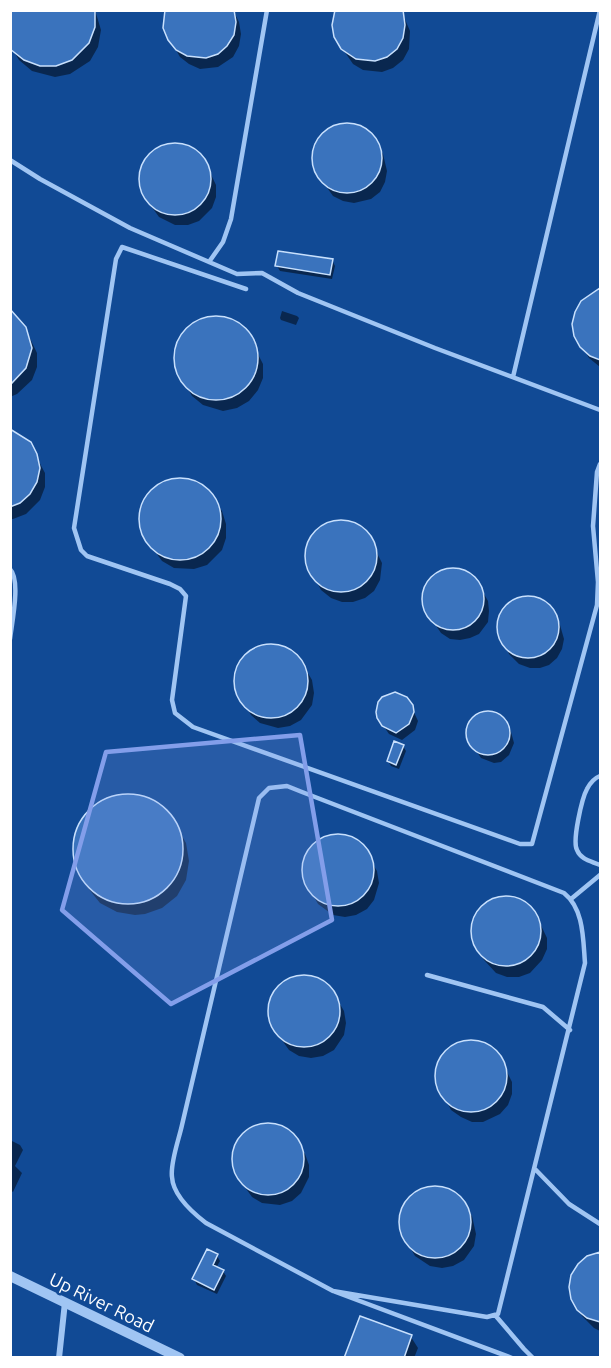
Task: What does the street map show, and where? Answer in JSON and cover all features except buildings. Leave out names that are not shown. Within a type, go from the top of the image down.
[{"type":"street","name":"Up River Road","points":[[10,1276],[180,1358]]},
{"type":"street","points":[[59,1358],[65,1302]]},
{"type":"lane","points":[[209,262],[223,242],[231,219],[267,10]]},
{"type":"lane","points":[[513,377],[600,10]]},
{"type":"lane","points":[[10,160],[130,228],[237,274],[262,273],[298,293],[600,410]]},
{"type":"lane","points":[[246,288],[122,247],[116,260],[74,528],[81,550],[87,556],[180,588],[186,596],[172,700],[175,713],[193,727],[520,844],[532,844],[597,605],[598,582],[593,526],[597,472],[600,464]]},
{"type":"lane","points":[[10,568],[16,583],[10,639]]},
{"type":"lane","points":[[600,776],[595,778],[586,790],[574,842],[577,852],[583,859],[600,865]]},
{"type":"lane","points":[[333,1290],[487,1317],[498,1314],[585,963],[582,930],[577,910],[571,899],[564,893],[287,786],[269,788],[259,798],[171,1175],[173,1186],[192,1212],[206,1223],[333,1290],[512,1358]]},
{"type":"lane","points":[[571,899],[600,875]]},
{"type":"lane","points":[[427,975],[543,1007],[570,1030]]},
{"type":"lane","points":[[535,1169],[569,1204],[600,1224]]},
{"type":"lane","points":[[495,1315],[533,1358]]},
{"type":"highlighted area","points":[[300,735],[332,920],[171,1004],[62,910],[106,752]]}]
